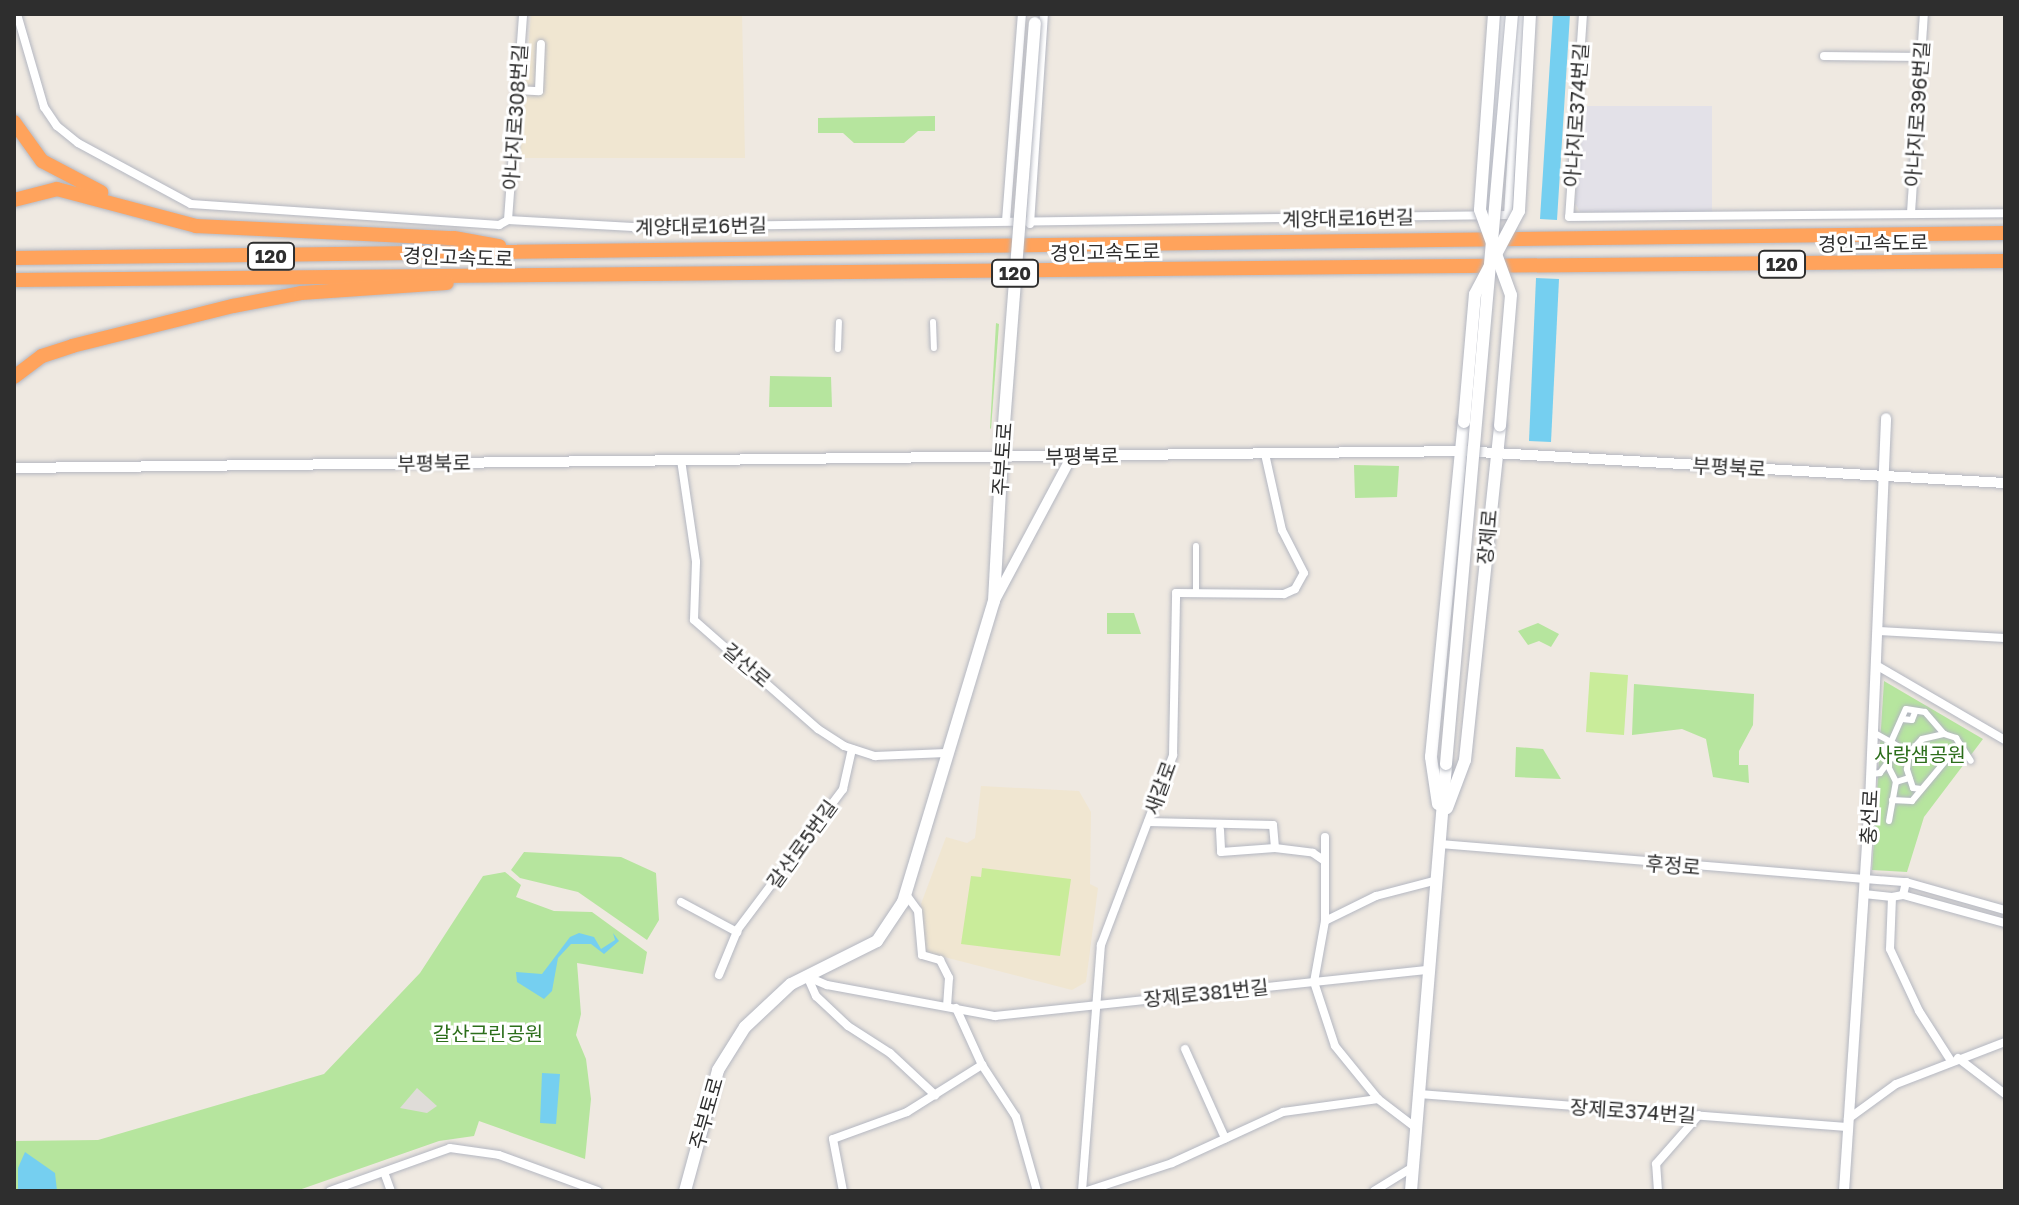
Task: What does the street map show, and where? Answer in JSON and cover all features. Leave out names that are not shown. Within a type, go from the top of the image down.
[{"type":"highway","points":[[14,122],[42,161],[131,211]]},
{"type":"highway","points":[[14,200],[57,189],[196,226],[454,238],[527,250]]},
{"type":"highway","name":"경인고속도로","points":[[14,258],[1527,235],[2005,233]]},
{"type":"highway","name":"경인고속도로","points":[[14,280],[425,274],[501,279],[2005,261]]},
{"type":"highway","points":[[14,377],[42,356],[72,346],[233,306],[301,293],[501,279]]},
{"type":"main road","name":"장제로","points":[[1442,823],[1465,760],[1511,295],[1480,210],[1494,14]]},
{"type":"main road","name":"장제로","points":[[1411,1191],[1446,764],[1495,249],[1512,14]]},
{"type":"main road","name":"장제로","points":[[1442,823],[1431,757],[1475,294],[1495,249],[1519,211],[1530,14]]},
{"type":"main road","name":"주부토로","points":[[685,1191],[718,1070],[759,1011],[808,977],[877,941],[896,919],[994,601],[1003,437],[1038,17]]},
{"type":"street","name":"계양대로16번길","points":[[17,14],[44,107],[57,126],[78,143],[178,199],[203,206],[499,225],[508,220],[633,227],[1488,216]]},
{"type":"street","name":"아나지로308번길","points":[[508,220],[523,14]]},
{"type":"street","points":[[1006,221],[1022,14]]},
{"type":"street","points":[[1504,14],[1488,216],[1508,215],[1520,14]]},
{"type":"street","name":"아나지로374번길","points":[[1583,14],[1569,217],[1911,213]]},
{"type":"street","name":"아나지로396번길","points":[[1911,213],[1924,14]]},
{"type":"street","points":[[1030,224],[1038,17]]},
{"type":"street","points":[[517,90],[539,91],[541,44]]},
{"type":"street","points":[[1824,56],[1921,57]]},
{"type":"street","points":[[1008,200],[1020,210],[1031,201]]},
{"type":"street","points":[[1911,213],[2005,213]]},
{"type":"street","points":[[838,349],[839,322]]},
{"type":"street","points":[[933,322],[934,348]]},
{"type":"street","name":"충선로","points":[[1844,1191],[1879,631],[1887,477],[1886,418]]},
{"type":"street","name":"부평북로","points":[[14,468],[1461,451],[2005,483]]},
{"type":"street","points":[[1196,546],[1196,593],[1284,594],[1302,582],[1302,566],[1282,530],[1265,454]]},
{"type":"street","points":[[994,601],[1072,456]]},
{"type":"street","name":"갈산로","points":[[681,460],[696,562],[694,620],[818,729],[852,749],[875,756],[946,753]]},
{"type":"street","name":"새갈로","points":[[1085,1191],[1101,945],[1173,755],[1176,593],[1196,593]]},
{"type":"street","points":[[1879,631],[2005,638]]},
{"type":"street","points":[[1876,665],[2005,740]]},
{"type":"street","points":[[1889,821],[1896,782],[1888,766],[1894,726],[1902,719],[1906,709],[1925,712],[1944,734]]},
{"type":"street","points":[[1873,732],[1909,753]]},
{"type":"street","points":[[1921,789],[1913,788],[1909,778],[1909,753],[1924,738],[1944,734],[1956,738],[1958,746],[1971,761]]},
{"type":"street","points":[[1892,800],[1912,801],[1958,746]]},
{"type":"street","name":"갈산로5번길","points":[[719,975],[737,932],[843,789],[852,749]]},
{"type":"street","points":[[1871,774],[1888,766]]},
{"type":"street","points":[[1896,782],[1909,778]]},
{"type":"street","points":[[1148,822],[1273,825],[1275,848]]},
{"type":"street","points":[[1220,830],[1221,852],[1275,848],[1313,853],[1325,861]]},
{"type":"street","points":[[1325,837],[1325,921],[1314,982],[1335,1046],[1378,1099],[1416,1128]]},
{"type":"street","name":"후정로","points":[[1440,844],[1906,882],[2005,910]]},
{"type":"street","points":[[1325,921],[1376,896],[1437,880]]},
{"type":"street","points":[[1903,895],[1906,882]]},
{"type":"street","points":[[905,893],[918,911],[922,955],[940,960],[949,978],[952,1007],[982,1065],[1016,1117],[1037,1191]]},
{"type":"street","points":[[1864,894],[1903,895],[2005,923]]},
{"type":"street","points":[[1892,897],[1890,949],[1919,1011],[1954,1060],[2005,1094]]},
{"type":"street","points":[[681,902],[737,932]]},
{"type":"street","name":"장제로381번길","points":[[808,977],[827,985],[995,1016],[1429,970]]},
{"type":"street","points":[[808,977],[816,996],[848,1026],[890,1053],[935,1095]]},
{"type":"street","points":[[1848,1123],[1896,1084],[2005,1042]]},
{"type":"street","points":[[1185,1049],[1225,1138]]},
{"type":"street","points":[[843,1191],[833,1139],[907,1112],[982,1065]]},
{"type":"street","name":"장제로374번길","points":[[1419,1094],[1848,1123]]},
{"type":"street","points":[[1085,1191],[1172,1163],[1283,1112],[1378,1099]]},
{"type":"street","points":[[1658,1191],[1656,1164],[1699,1115]]},
{"type":"street","points":[[330,1191],[450,1148],[473,1149],[598,1191]]},
{"type":"street","points":[[1374,1191],[1413,1167]]},
{"type":"street","points":[[384,1172],[391,1191]]},
{"type":"shaded area","points":[[531,14],[742,14],[745,158],[520,158]]},
{"type":"shaded area","points":[[1585,106],[1712,106],[1712,215],[1580,212],[1575,203]]},
{"type":"shaded area","points":[[981,786],[1079,791],[1091,812],[1090,884],[1098,888],[1086,982],[1072,990],[925,952],[921,904],[946,837],[967,843],[975,838]]},
{"type":"shaded area","points":[[417,1088],[437,1106],[427,1113],[400,1108]]},
{"type":"green space","points":[[935,116],[935,131],[918,131],[904,143],[854,143],[843,133],[818,133],[818,118]]},
{"type":"green space","points":[[996,323],[999,324],[991,429],[990,428]]},
{"type":"green space","points":[[770,376],[831,377],[832,407],[769,407]]},
{"type":"green space","points":[[1354,465],[1399,466],[1397,497],[1355,498]]},
{"type":"green space","points":[[1107,613],[1134,613],[1141,634],[1107,634]]},
{"type":"green space","points":[[1538,623],[1559,634],[1551,647],[1539,641],[1528,645],[1518,631]]},
{"type":"green space","points":[[1590,672],[1628,675],[1624,735],[1586,732]]},
{"type":"green space","name":"사랑샘공원","points":[[1884,681],[1983,739],[1924,817],[1907,872],[1872,870]]},
{"type":"green space","points":[[1634,684],[1754,694],[1753,725],[1739,751],[1739,765],[1748,765],[1749,783],[1713,777],[1706,739],[1682,729],[1632,735]]},
{"type":"green space","points":[[1516,747],[1543,749],[1561,779],[1515,777]]},
{"type":"green space","points":[[524,852],[621,857],[656,873],[659,920],[647,940],[578,892],[520,878],[511,870]]},
{"type":"green space","points":[[982,868],[1071,879],[1060,956],[961,944],[971,876],[981,877]]},
{"type":"green space","name":"갈산근린공원","points":[[505,872],[521,885],[516,897],[554,911],[592,912],[647,952],[643,974],[577,963],[581,1014],[576,1035],[586,1059],[591,1099],[585,1159],[479,1121],[474,1136],[439,1141],[296,1191],[14,1191],[14,1141],[98,1140],[324,1074],[420,973],[483,876]]},
{"type":"water","points":[[1553,14],[1570,14],[1557,220],[1540,219]]},
{"type":"water","points":[[1536,278],[1559,279],[1551,442],[1529,441]]},
{"type":"water","points":[[579,933],[594,937],[601,949],[615,940],[613,933],[619,941],[604,954],[591,944],[571,944],[558,958],[552,991],[544,999],[517,982],[516,972],[542,974],[570,937]]},
{"type":"water","points":[[542,1073],[560,1074],[556,1124],[540,1123]]},
{"type":"water","points":[[25,1152],[55,1173],[57,1191],[18,1191],[18,1168]]}]
